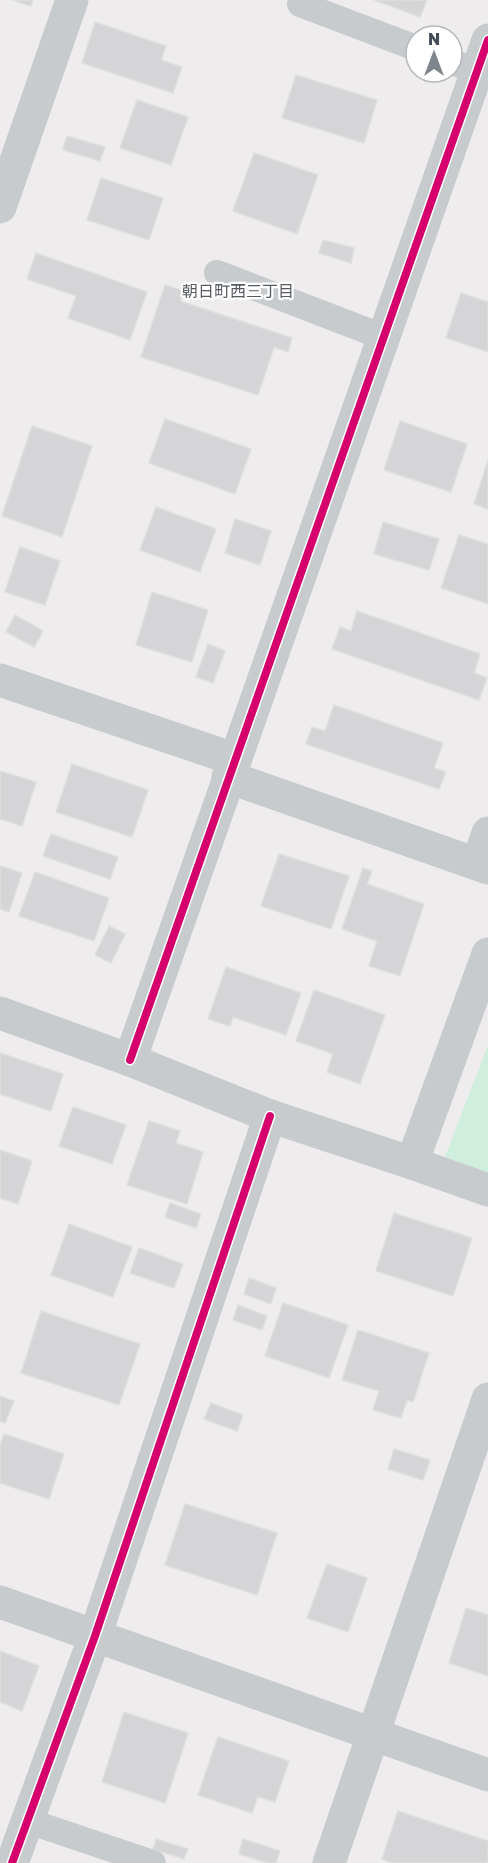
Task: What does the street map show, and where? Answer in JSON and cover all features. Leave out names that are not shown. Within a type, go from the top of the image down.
[{"type":"street","points":[[0,207],[72,0]]},
{"type":"street","points":[[464,67],[488,40]]},
{"type":"street","points":[[130,1060],[383,337],[459,84]]},
{"type":"street","points":[[0,680],[483,866],[488,833]]},
{"type":"street","points":[[412,1163],[488,954]]},
{"type":"street","points":[[0,1013],[130,1060],[270,1116],[488,1190]]},
{"type":"street","points":[[12,1863],[95,1636],[270,1116]]},
{"type":"street","points":[[329,1863],[488,1398]]},
{"type":"street","points":[[0,1602],[488,1775]]},
{"type":"lane","points":[[300,4],[404,43]]},
{"type":"lane","points":[[217,273],[383,337]]},
{"type":"lane","points":[[28,1821],[153,1863]]},
{"type":"green space","points":[[488,1045],[488,1173],[445,1157]]},
{"type":"building","points":[[12,0],[33,0],[31,6]]},
{"type":"building","points":[[374,0],[427,0],[420,17]]},
{"type":"building","points":[[95,22],[166,46],[161,60],[182,67],[173,93],[82,63]]},
{"type":"building","points":[[296,75],[377,100],[364,143],[282,118]]},
{"type":"building","points":[[137,100],[188,117],[171,165],[120,148]]},
{"type":"building","points":[[67,136],[105,147],[100,161],[63,150]]},
{"type":"building","points":[[254,153],[318,175],[297,234],[233,211]]},
{"type":"building","points":[[101,178],[163,198],[149,240],[87,220]]},
{"type":"building","points":[[323,240],[354,248],[351,263],[319,253]]},
{"type":"building","points":[[36,253],[147,292],[130,340],[68,318],[76,296],[27,279]]},
{"type":"building","points":[[165,285],[184,291],[180,301],[292,338],[288,352],[274,347],[258,395],[141,357]]},
{"type":"building","points":[[461,293],[488,302],[488,352],[446,338]]},
{"type":"building","points":[[165,419],[251,449],[235,494],[149,463]]},
{"type":"building","points":[[400,421],[467,444],[451,492],[384,470]]},
{"type":"building","points":[[32,426],[92,446],[62,537],[2,516]]},
{"type":"building","points":[[488,460],[488,509],[474,504]]},
{"type":"building","points":[[156,507],[216,529],[200,572],[140,550]]},
{"type":"building","points":[[235,519],[271,531],[260,565],[225,553]]},
{"type":"building","points":[[383,522],[439,539],[429,570],[374,554]]},
{"type":"building","points":[[459,535],[488,544],[488,604],[441,588]]},
{"type":"building","points":[[20,547],[60,561],[45,605],[5,592]]},
{"type":"building","points":[[152,592],[208,610],[192,662],[136,645]]},
{"type":"building","points":[[357,611],[480,654],[474,673],[487,678],[479,700],[332,649],[340,627],[351,631]]},
{"type":"building","points":[[15,615],[43,631],[34,647],[6,632]]},
{"type":"building","points":[[208,644],[225,651],[213,683],[196,677]]},
{"type":"building","points":[[334,705],[443,743],[434,768],[446,772],[439,789],[306,744],[312,727],[325,731]]},
{"type":"building","points":[[72,764],[148,790],[132,837],[56,812]]},
{"type":"building","points":[[0,771],[36,782],[22,826],[0,819]]},
{"type":"building","points":[[51,834],[118,857],[110,879],[43,856]]},
{"type":"building","points":[[279,854],[349,876],[331,929],[261,906]]},
{"type":"building","points":[[0,866],[22,873],[9,912],[0,909]]},
{"type":"building","points":[[363,868],[372,871],[367,884],[424,904],[400,976],[369,966],[377,941],[342,929]]},
{"type":"building","points":[[35,872],[109,898],[94,941],[19,916]]},
{"type":"building","points":[[109,926],[125,934],[111,963],[95,955]]},
{"type":"building","points":[[226,967],[301,993],[286,1035],[233,1017],[230,1026],[208,1019]]},
{"type":"building","points":[[314,990],[385,1015],[360,1084],[327,1072],[333,1054],[296,1041]]},
{"type":"building","points":[[0,1053],[63,1074],[51,1111],[0,1094]]},
{"type":"building","points":[[73,1107],[126,1125],[112,1164],[59,1146]]},
{"type":"building","points":[[149,1121],[180,1131],[176,1143],[203,1152],[187,1204],[127,1185]]},
{"type":"building","points":[[0,1150],[32,1161],[18,1204],[0,1198]]},
{"type":"building","points":[[170,1203],[201,1214],[196,1228],[165,1217]]},
{"type":"building","points":[[394,1213],[472,1238],[453,1296],[376,1271]]},
{"type":"building","points":[[69,1224],[132,1247],[113,1297],[51,1275]]},
{"type":"building","points":[[139,1248],[183,1264],[174,1288],[130,1273]]},
{"type":"building","points":[[249,1278],[276,1288],[271,1304],[244,1294]]},
{"type":"building","points":[[283,1303],[348,1325],[329,1378],[265,1356]]},
{"type":"building","points":[[238,1305],[267,1316],[262,1330],[233,1320]]},
{"type":"building","points":[[41,1311],[140,1344],[119,1405],[21,1373]]},
{"type":"building","points":[[358,1330],[429,1353],[413,1402],[407,1400],[401,1418],[373,1410],[379,1391],[342,1380]]},
{"type":"building","points":[[0,1396],[14,1401],[5,1423],[0,1421]]},
{"type":"building","points":[[211,1403],[243,1415],[237,1431],[204,1419]]},
{"type":"building","points":[[4,1434],[64,1454],[49,1499],[0,1483],[0,1445]]},
{"type":"building","points":[[394,1449],[430,1460],[423,1480],[388,1469]]},
{"type":"building","points":[[185,1504],[277,1533],[257,1595],[165,1565]]},
{"type":"building","points":[[327,1564],[367,1578],[348,1632],[307,1618]]},
{"type":"building","points":[[466,1608],[488,1615],[488,1676],[449,1663]]},
{"type":"building","points":[[0,1651],[39,1666],[22,1711],[0,1702]]},
{"type":"building","points":[[124,1712],[188,1733],[165,1803],[102,1782]]},
{"type":"building","points":[[218,1737],[289,1761],[275,1802],[258,1797],[252,1813],[198,1795]]},
{"type":"building","points":[[398,1811],[488,1841],[488,1863],[393,1863],[382,1859]]},
{"type":"building","points":[[156,1839],[188,1849],[184,1859],[153,1849]]},
{"type":"building","points":[[243,1839],[280,1851],[276,1863],[268,1863],[239,1854]]},
{"type":"cycle path","points":[[130,1060],[488,40]]},
{"type":"cycle path","points":[[12,1863],[95,1636],[270,1116]]},
{"type":"district","name":"朝日町西三丁目","points":[[238,291]]}]
